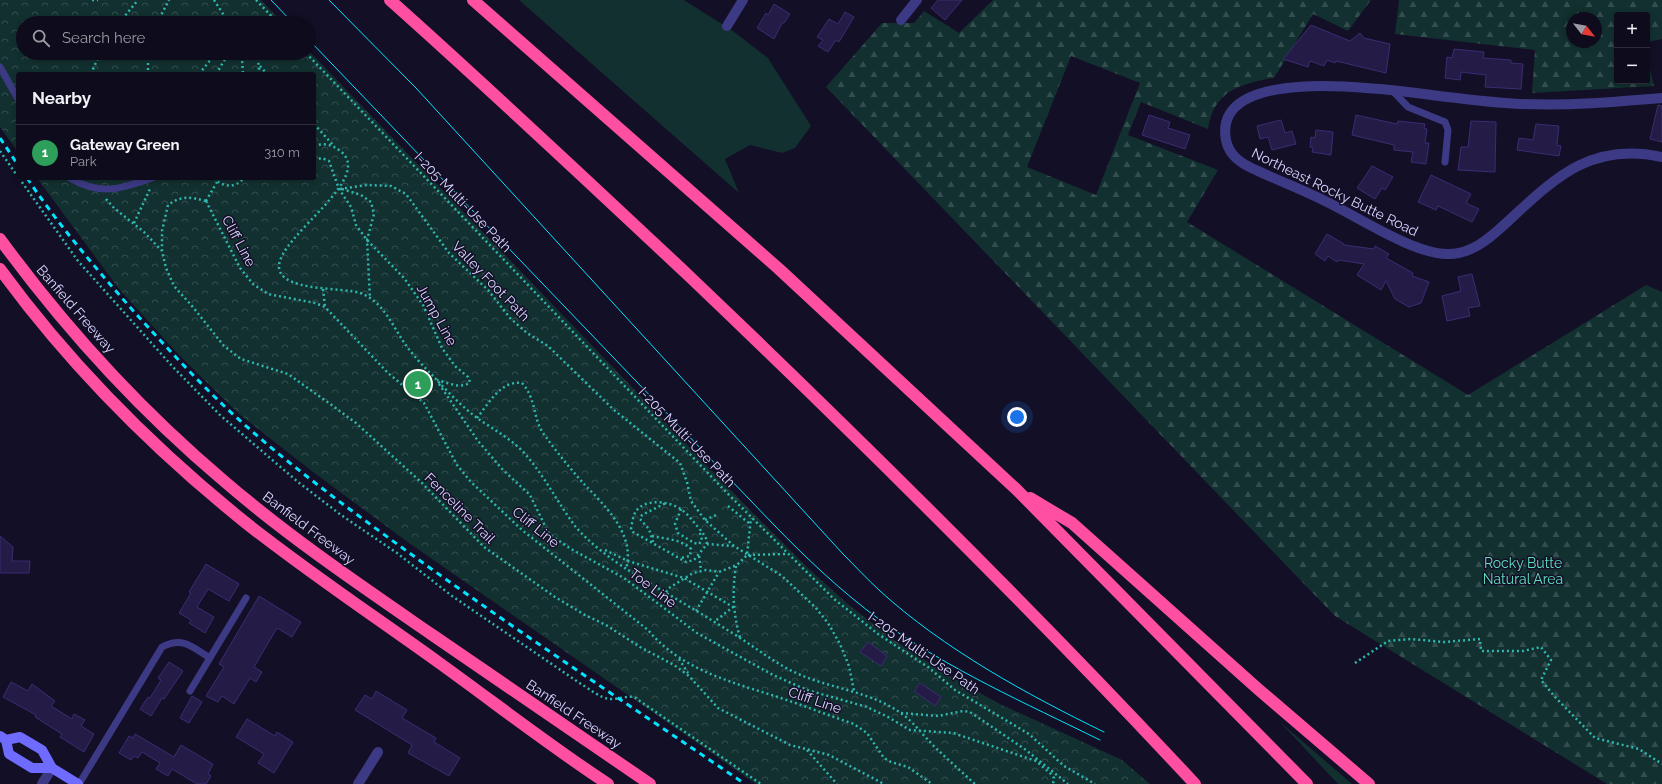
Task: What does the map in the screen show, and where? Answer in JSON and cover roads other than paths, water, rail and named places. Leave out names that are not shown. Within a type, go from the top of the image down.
[{"type":"highway","points":[[390,0],[536,132],[831,412],[1014,596],[1195,784]]},
{"type":"highway","points":[[473,0],[779,268],[1016,489],[1307,784]]},
{"type":"highway","name":"Banfield Freeway","points":[[0,239],[30,279],[96,357],[152,415],[228,485],[293,536],[364,588],[650,784]]},
{"type":"highway","points":[[0,269],[50,332],[106,396],[172,460],[210,494],[319,578],[608,784]]},
{"type":"highway","points":[[1016,489],[1072,523],[1241,674],[1369,784]]},
{"type":"highway","points":[[570,758],[599,784]]},
{"type":"main road","points":[[52,768],[32,768],[9,754],[3,738],[20,736],[42,750],[52,768],[78,784]]},
{"type":"street","points":[[727,26],[743,0]]},
{"type":"street","points":[[901,20],[916,0]]},
{"type":"street","name":"Northeast Rocky Butte Road","points":[[1662,98],[1599,104],[1532,105],[1361,86],[1316,86],[1276,90],[1249,98],[1234,109],[1227,120],[1226,137],[1228,146],[1238,160],[1252,169],[1324,201],[1411,245],[1429,252],[1450,255],[1465,252],[1481,244],[1546,186],[1575,166],[1610,154],[1641,153],[1662,157]]},
{"type":"street","points":[[358,784],[378,752]]},
{"type":"street","points":[[42,784],[52,768]]},
{"type":"lane","points":[[0,67],[16,95]]},
{"type":"lane","points":[[1392,90],[1408,107],[1445,122],[1448,130],[1444,162]]},
{"type":"lane","points":[[74,180],[98,190],[114,190],[153,181]]},
{"type":"lane","points":[[190,692],[246,598]]},
{"type":"lane","points":[[78,784],[162,647],[172,642],[181,641],[210,658]]},
{"type":"tram line","points":[[271,0],[286,16]]},
{"type":"tram line","points":[[329,0],[416,88],[843,554],[875,586],[905,612],[958,651],[1016,686],[1104,732]]},
{"type":"tram line","points":[[316,47],[774,525],[838,587],[906,638],[960,670],[1015,699],[1100,740]]},
{"type":"railway","points":[[0,138],[16,162]]},
{"type":"railway","points":[[28,180],[66,231],[137,315],[198,380],[256,435],[342,503],[449,582],[745,784]]},
{"type":"place","name":"Gateway Green","points":[[418,384]]},
{"type":"park label","name":"Rocky Butte Natural Area","points":[[1523,572]]}]
